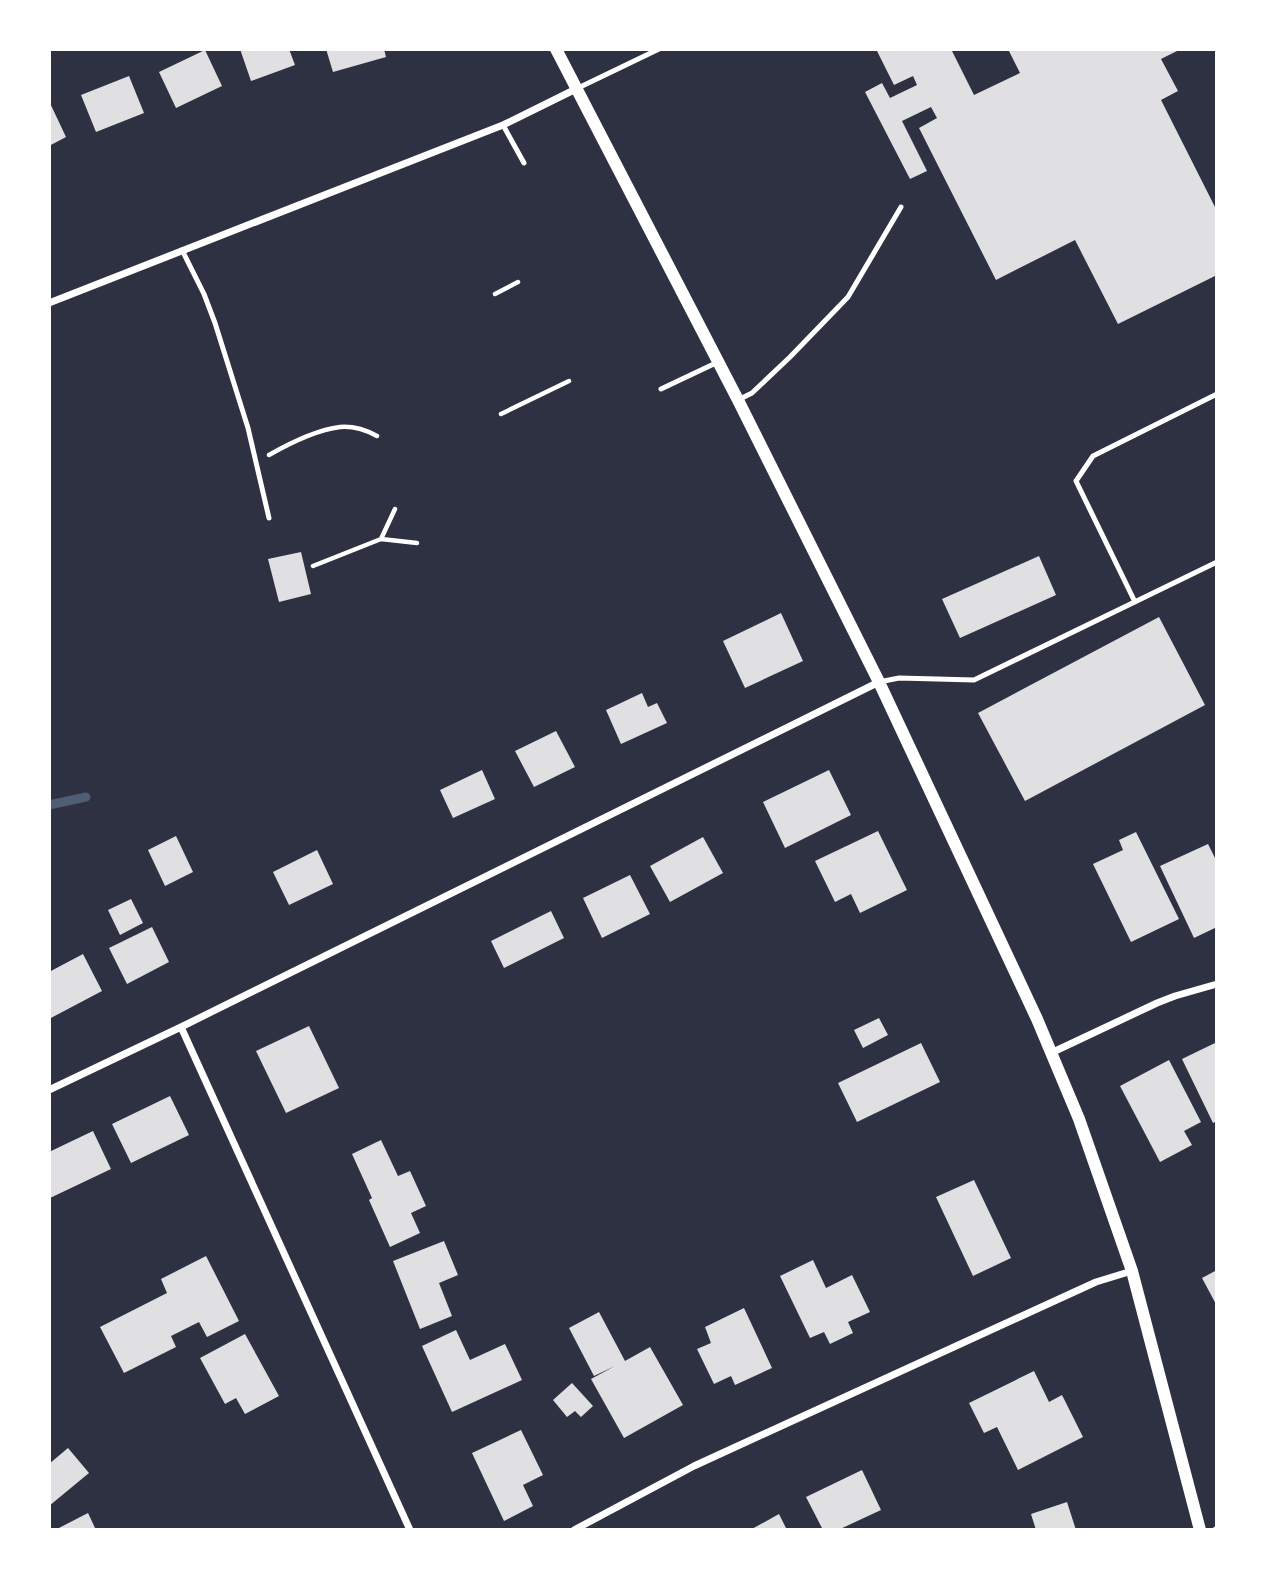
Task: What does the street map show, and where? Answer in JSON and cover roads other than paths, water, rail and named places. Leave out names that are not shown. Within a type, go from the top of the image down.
[{"type":"street","points":[[556,49],[738,400],[879,682],[1051,1053],[1079,1119],[1132,1272],[1200,1530]]},
{"type":"street","points":[[49,303],[503,125],[576,89]]},
{"type":"street","points":[[49,1090],[879,682]]},
{"type":"street","points":[[1051,1053],[1147,1007],[1217,984]]},
{"type":"street","points":[[181,1027],[410,1530]]},
{"type":"street","points":[[574,1530],[694,1466],[1096,1282],[1132,1272]]},
{"type":"lane","points":[[576,89],[659,49]]},
{"type":"lane","points":[[503,125],[524,163]]},
{"type":"lane","points":[[738,400],[752,393],[848,297],[901,207]]},
{"type":"lane","points":[[182,250],[215,323],[248,428],[269,518]]},
{"type":"lane","points":[[660,389],[718,362]]},
{"type":"lane","points":[[1135,602],[1076,481],[1093,456],[1217,394]]},
{"type":"lane","points":[[879,682],[899,678],[974,680],[1217,562]]},
{"type":"waterway","points":[[49,805],[86,797]]}]
